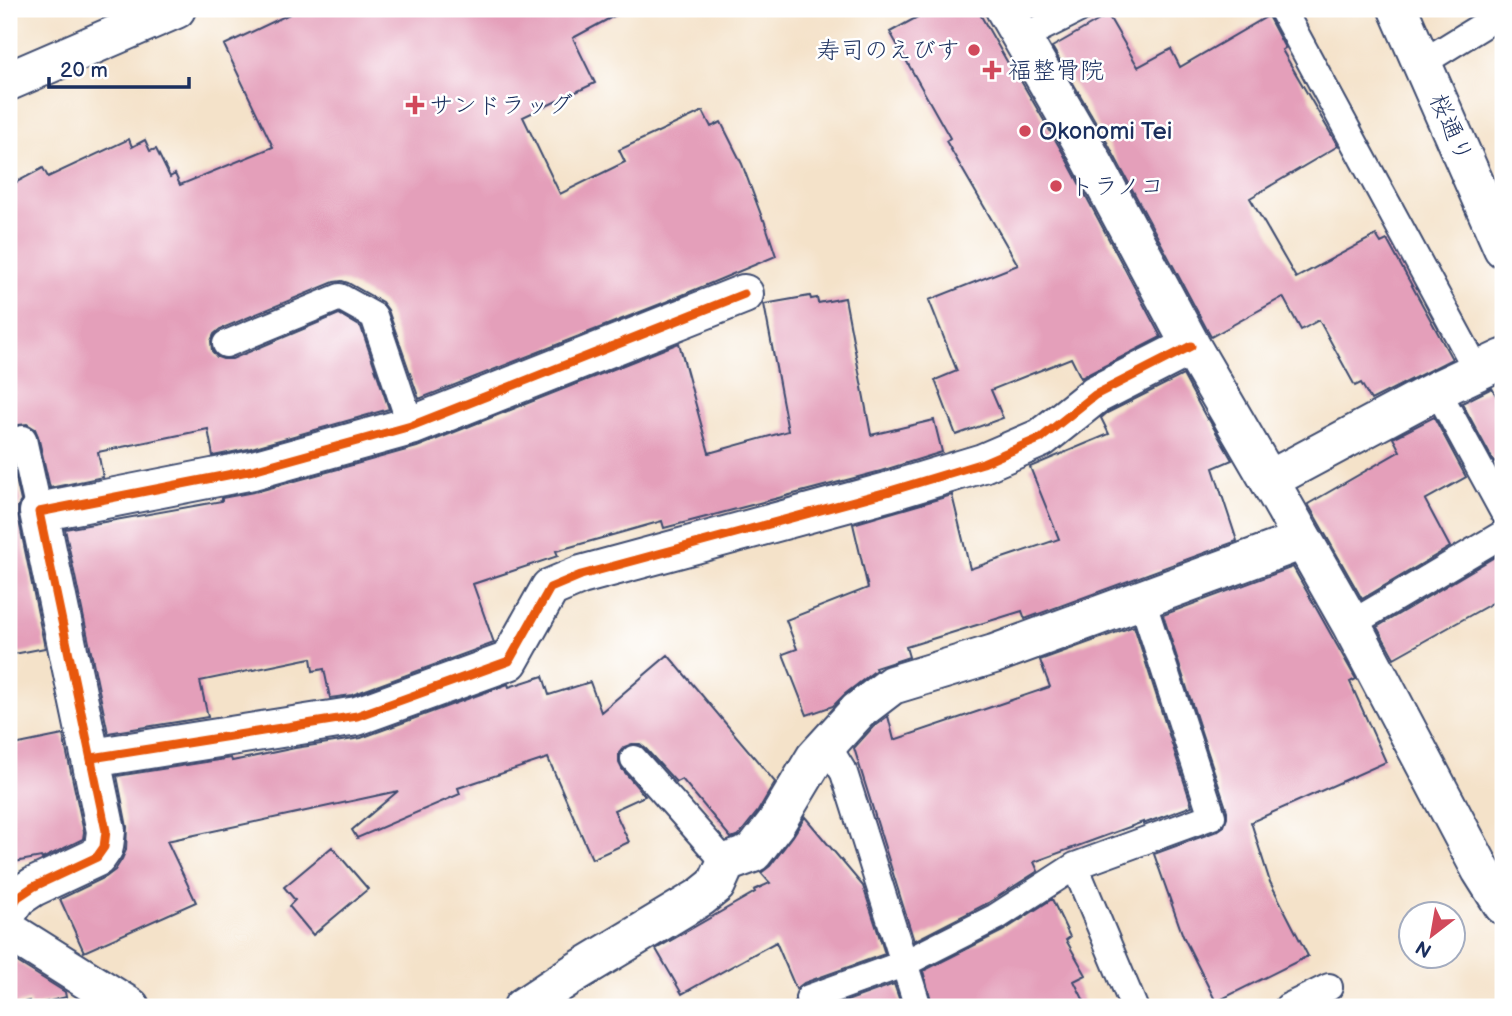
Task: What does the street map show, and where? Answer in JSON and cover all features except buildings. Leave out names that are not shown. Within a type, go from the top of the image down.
[{"type":"street","points":[[9,81],[176,9]]},
{"type":"street","name":"桜通り","points":[[1398,9],[1503,248]]},
{"type":"street","points":[[1013,23],[1082,142],[1191,346],[1492,864],[1503,905]]},
{"type":"street","points":[[9,911],[18,897],[33,887],[97,857],[104,847],[106,831],[39,512],[253,470],[411,426],[744,294]]},
{"type":"street","points":[[92,758],[357,716],[509,661],[550,588],[581,575],[887,492],[983,463],[1041,438],[1095,395],[1191,346]]},
{"type":"street","points":[[1269,480],[1437,390],[1490,365]]},
{"type":"street","points":[[523,1007],[701,897],[716,885],[726,863],[753,853],[776,822],[815,758],[858,711],[892,685],[994,654],[1303,540]]},
{"type":"street","points":[[9,931],[130,1007]]},
{"type":"lane","points":[[1013,23],[1079,9]]},
{"type":"lane","points":[[1292,12],[1490,365]]},
{"type":"lane","points":[[1422,63],[1503,13]]},
{"type":"lane","points":[[226,344],[340,298],[374,316],[411,426]]},
{"type":"lane","points":[[1437,390],[1503,511]]},
{"type":"lane","points":[[9,442],[23,439],[39,512]]},
{"type":"lane","points":[[1351,624],[1503,534]]},
{"type":"lane","points":[[809,998],[903,964],[996,917],[1075,866],[1212,816],[1142,600]]},
{"type":"lane","points":[[827,745],[844,773],[918,1007]]},
{"type":"lane","points":[[634,759],[726,863]]},
{"type":"lane","points":[[1075,866],[1133,1007]]},
{"type":"lane","points":[[1288,1007],[1329,987]]},
{"type":"cycle path","points":[[9,910],[18,897],[33,887],[97,857],[104,847],[106,831],[39,512],[253,470],[411,426],[744,294]]},
{"type":"cycle path","points":[[92,758],[357,716],[509,661],[550,588],[581,575],[887,492],[983,463],[1041,438],[1095,395],[1191,346]]},
{"type":"place","name":"寿司のえびす","points":[[974,50]]},
{"type":"place","name":"福整骨院","points":[[992,70]]},
{"type":"place","name":"サンドラッグ","points":[[415,105]]},
{"type":"place","name":"Okonomi Tei","points":[[1025,131]]},
{"type":"place","name":"トラノコ","points":[[1056,186]]}]
